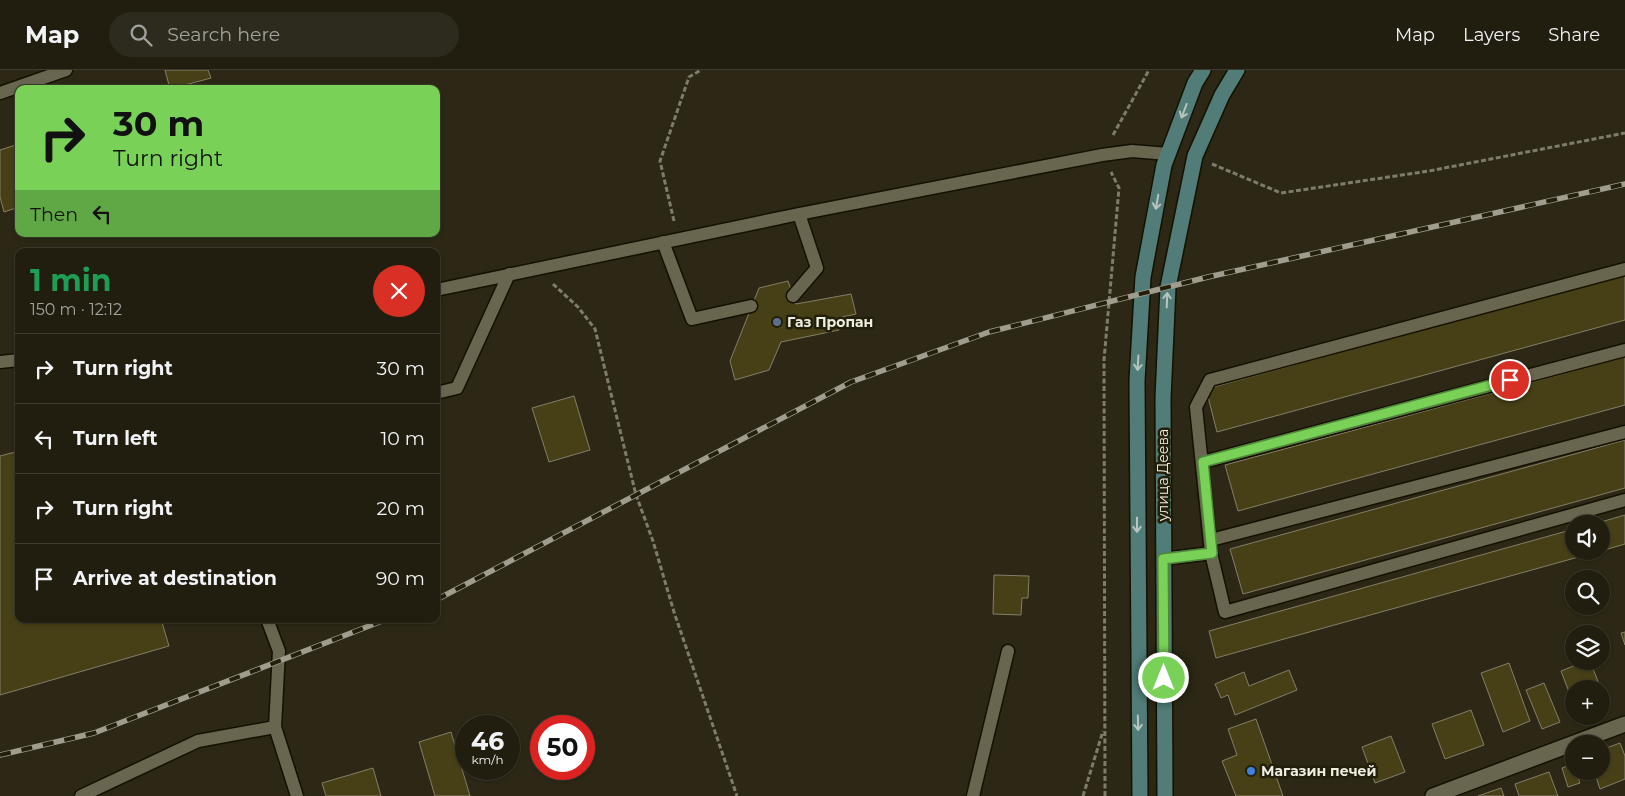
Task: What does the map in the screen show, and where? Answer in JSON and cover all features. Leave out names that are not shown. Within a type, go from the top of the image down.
[{"type":"main road","points":[[1140,796],[1137,381],[1143,278],[1164,165],[1195,83],[1203,70]]},
{"type":"main road","name":"улица Деева","points":[[1165,796],[1163,559],[1164,398],[1168,287],[1195,156],[1222,95],[1237,70]]},
{"type":"street","points":[[1433,796],[1625,724]]},
{"type":"lane","points":[[23,85],[66,70]]},
{"type":"lane","points":[[0,93],[15,88]]},
{"type":"lane","points":[[440,289],[799,214],[1102,155],[1132,151],[1168,154]]},
{"type":"lane","points":[[794,296],[817,268],[799,214]]},
{"type":"lane","points":[[663,242],[692,319],[751,306]]},
{"type":"lane","points":[[1625,268],[1210,380],[1196,407],[1211,547],[1225,612],[1625,500]]},
{"type":"lane","points":[[440,391],[457,388],[509,274]]},
{"type":"lane","points":[[1203,462],[1625,350]]},
{"type":"lane","points":[[0,362],[15,360]]},
{"type":"lane","points":[[1163,559],[1625,432]]},
{"type":"lane","points":[[268,623],[279,651],[275,727],[297,796]]},
{"type":"lane","points":[[972,796],[1008,652]]},
{"type":"lane","points":[[81,796],[198,741],[275,727]]},
{"type":"path","points":[[678,239],[660,161],[689,77],[701,70]]},
{"type":"path","points":[[1105,796],[1104,360],[1119,188],[1102,155],[1149,70]]},
{"type":"path","points":[[1195,156],[1281,193],[1429,171],[1625,133]]},
{"type":"path","points":[[536,268],[578,307],[595,329],[636,495],[653,540],[677,621],[737,796]]},
{"type":"path","points":[[1082,796],[1104,728]]},
{"type":"building","points":[[165,70],[208,70],[211,78],[185,85],[169,85]]},
{"type":"building","points":[[15,145],[15,208],[4,212],[0,197],[0,150]]},
{"type":"building","points":[[1625,274],[1625,320],[1217,432],[1206,389]]},
{"type":"building","points":[[788,281],[796,304],[851,294],[856,314],[837,318],[839,330],[781,342],[769,370],[735,380],[730,361],[759,288]]},
{"type":"building","points":[[1625,357],[1625,405],[1238,511],[1225,465]]},
{"type":"building","points":[[574,396],[590,450],[549,462],[532,408]]},
{"type":"building","points":[[1625,440],[1625,488],[1243,594],[1230,549]]},
{"type":"building","points":[[15,452],[15,623],[162,623],[169,646],[0,695],[0,456]]},
{"type":"building","points":[[1625,515],[1625,544],[1610,548],[1610,519]]},
{"type":"building","points":[[1565,532],[1565,560],[1568,560],[1216,658],[1209,631]]},
{"type":"building","points":[[994,575],[1029,576],[1028,598],[1022,598],[1021,615],[993,614]]},
{"type":"building","points":[[1625,632],[1625,645],[1621,633]]},
{"type":"building","points":[[1509,663],[1530,721],[1503,732],[1481,673]]},
{"type":"building","points":[[1289,670],[1297,690],[1235,715],[1228,695],[1221,698],[1215,684],[1244,672],[1249,686]]},
{"type":"building","points":[[1594,670],[1597,680],[1565,681],[1561,671]]},
{"type":"building","points":[[1544,683],[1560,722],[1542,729],[1526,690]]},
{"type":"building","points":[[1471,710],[1484,745],[1445,759],[1432,724]]},
{"type":"building","points":[[1256,719],[1283,796],[1236,796],[1222,761],[1237,755],[1228,729]]},
{"type":"building","points":[[451,732],[455,745],[455,780],[465,780],[470,796],[435,796],[419,742]]},
{"type":"building","points":[[1391,736],[1405,772],[1375,783],[1362,747]]},
{"type":"building","points":[[1620,743],[1625,756],[1625,779],[1600,789],[1597,780],[1610,780],[1610,747]]},
{"type":"building","points":[[1565,767],[1565,778],[1562,768]]},
{"type":"building","points":[[373,768],[381,796],[326,796],[322,783]]},
{"type":"building","points":[[1549,772],[1558,796],[1519,796],[1515,784]]},
{"type":"building","points":[[1566,780],[1579,780],[1580,783],[1568,787]]},
{"type":"building","points":[[1501,788],[1504,796],[1478,796]]},
{"type":"railway","points":[[440,598],[851,382],[989,332],[1208,277],[1625,184]]},
{"type":"railway","points":[[0,755],[94,733],[377,623]]},
{"type":"place","name":"Газ Пропан","points":[[777,322]]},
{"type":"place","name":"Магазин печей","points":[[1251,771]]},
{"type":"route","points":[[1164,678],[1163,559],[1212,553],[1203,462],[1510,380]]}]
